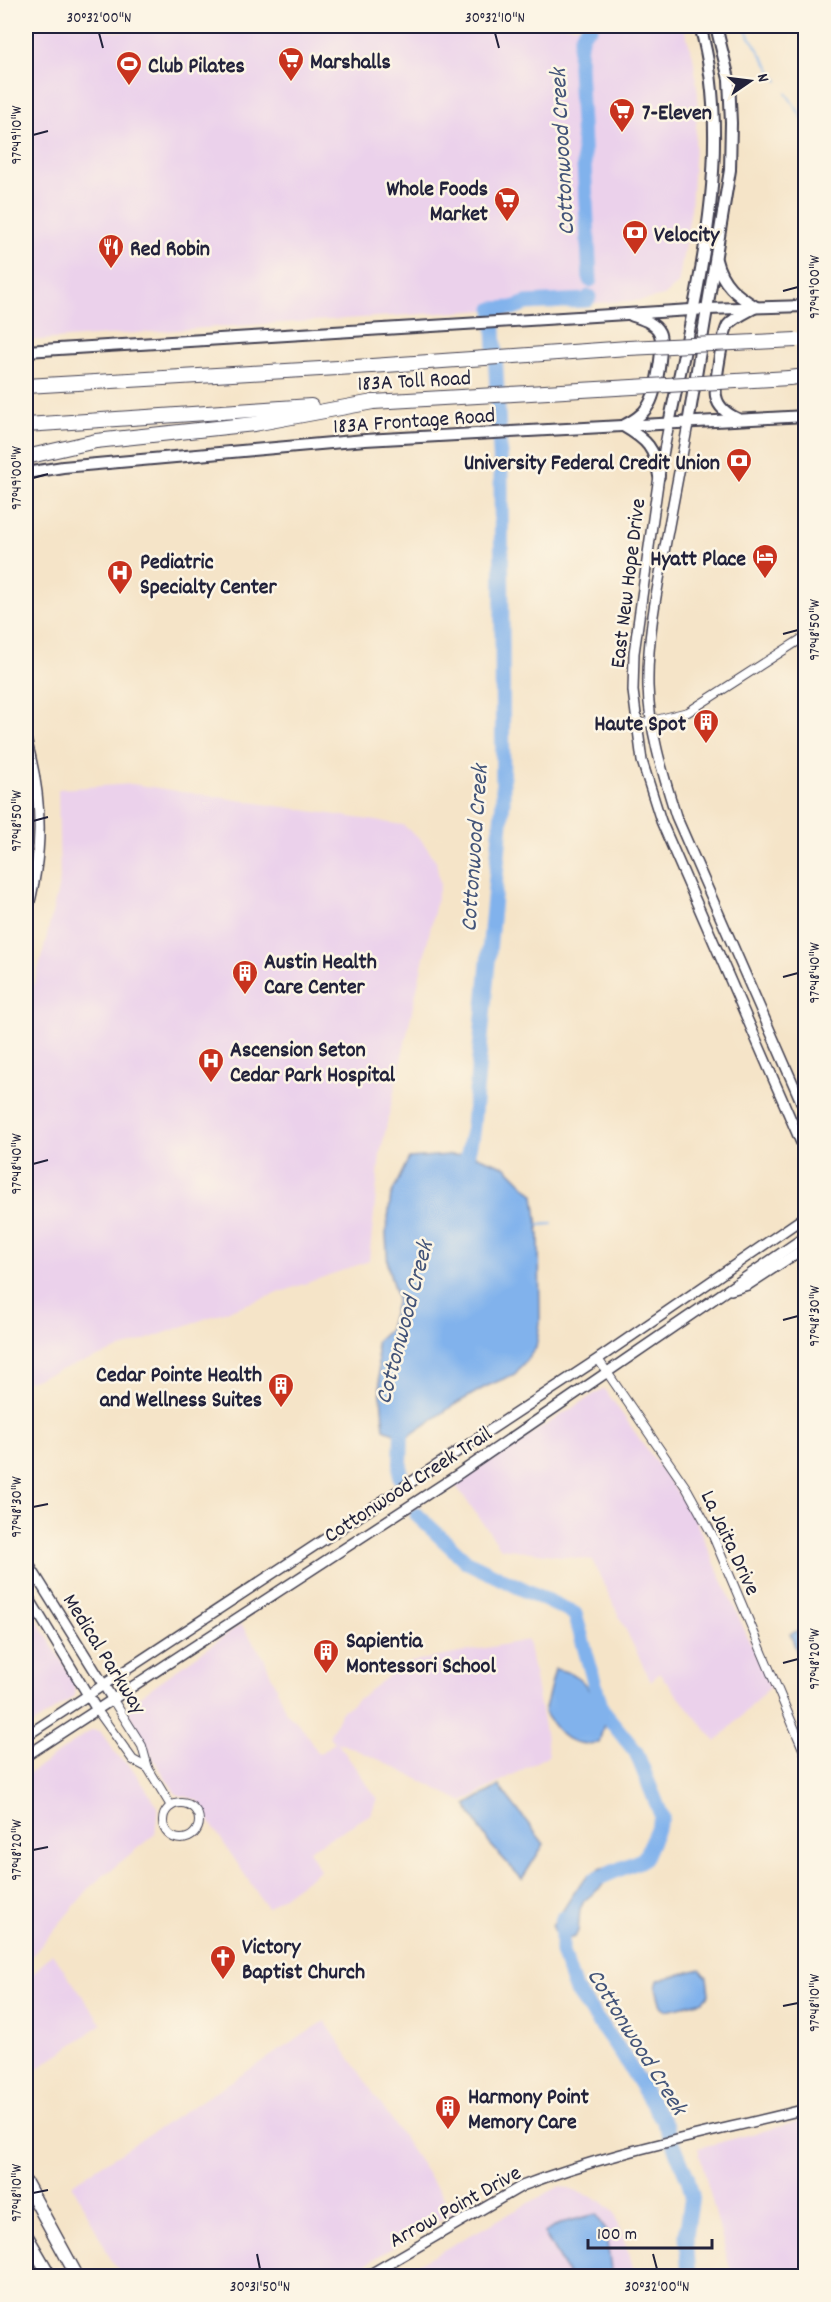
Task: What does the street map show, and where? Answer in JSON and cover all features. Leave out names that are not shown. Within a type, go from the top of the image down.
[{"type":"highway","name":"183A Toll Road","points":[[26,386],[801,339]]},
{"type":"highway","name":"183A Toll Road","points":[[26,425],[806,376]]},
{"type":"highway","points":[[26,457],[96,441],[254,424],[374,402]]},
{"type":"main road","name":"East New Hope Drive","points":[[669,424],[693,310],[711,192],[715,130],[714,106],[712,81],[700,26]]},
{"type":"main road","name":"East New Hope Drive","points":[[688,423],[730,170],[729,79],[716,26]]},
{"type":"main road","points":[[716,258],[721,276],[731,290],[756,307]]},
{"type":"main road","points":[[26,351],[707,309],[806,306]]},
{"type":"main road","points":[[741,420],[728,414],[720,406],[716,395],[723,338],[728,326],[756,307]]},
{"type":"main road","points":[[628,314],[654,325],[662,342],[653,396],[649,405],[642,414],[623,426],[647,442],[657,458],[659,476]]},
{"type":"main road","name":"183A Frontage Road","points":[[26,473],[63,467],[366,441],[806,416]]},
{"type":"main road","points":[[26,2183],[77,2277]]},
{"type":"main road","points":[[26,2235],[50,2277]]},
{"type":"street","name":"East New Hope Drive","points":[[688,423],[658,581],[648,687],[651,722],[676,816],[806,1113]]},
{"type":"street","name":"East New Hope Drive","points":[[669,424],[659,476],[634,653],[633,691],[642,761],[652,796],[806,1154]]},
{"type":"street","points":[[636,725],[688,712],[806,636]]},
{"type":"street","points":[[26,739],[37,789],[40,839],[34,884],[26,917]]},
{"type":"street","points":[[721,958],[738,958]]},
{"type":"street","name":"Cottonwood Creek Trail","points":[[26,1736],[598,1359],[806,1216]]},
{"type":"street","name":"Cottonwood Creek Trail","points":[[26,1756],[456,1475],[806,1236]]},
{"type":"street","points":[[720,1293],[748,1285],[806,1247]]},
{"type":"street","name":"La Jaita Drive","points":[[598,1359],[687,1489],[713,1536],[806,1756]]},
{"type":"street","name":"Medical Parkway","points":[[26,1560],[142,1746],[148,1768],[171,1806]]},
{"type":"street","name":"Medical Parkway","points":[[26,1593],[97,1710],[133,1760],[148,1768]]},
{"type":"street","points":[[176,1803],[188,1804],[197,1811],[199,1826],[189,1838],[178,1840],[165,1831],[164,1814],[171,1806],[176,1803]]},
{"type":"street","name":"Arrow Point Drive","points":[[367,2277],[522,2186],[590,2164],[806,2109]]},
{"type":"shaded area","points":[[26,26],[98,26],[107,31],[129,32],[149,26],[683,26],[693,56],[698,95],[691,209],[678,284],[664,296],[645,300],[26,341]]},
{"type":"shaded area","name":"Ascension Seton Cedar Park Hospital","points":[[132,784],[403,825],[422,841],[436,861],[440,885],[380,1155],[369,1261],[26,1382],[26,1013],[60,880],[58,789]]},
{"type":"shaded area","points":[[604,1388],[693,1515],[770,1687],[716,1742],[659,1673],[651,1682],[592,1560],[501,1548],[454,1483]]},
{"type":"shaded area","points":[[26,1602],[74,1681],[75,1696],[26,1729]]},
{"type":"shaded area","points":[[241,1624],[264,1658],[286,1712],[301,1726],[319,1754],[335,1742],[329,1737],[341,1712],[406,1663],[528,1640],[549,1755],[463,1802],[380,1760],[337,1742],[377,1798],[371,1814],[309,1850],[320,1870],[267,1908],[197,1800],[176,1794],[149,1752],[126,1706]]},
{"type":"shaded area","points":[[91,1730],[100,1731],[116,1754],[134,1771],[158,1807],[155,1834],[92,1885],[26,1963],[26,1776]]},
{"type":"shaded area","points":[[52,1953],[102,2024],[33,2072],[26,2058],[26,1982]]},
{"type":"shaded area","points":[[325,2021],[453,2212],[345,2276],[123,2276],[113,2263],[72,2184]]},
{"type":"shaded area","points":[[805,2120],[805,2276],[732,2276],[698,2148]]},
{"type":"shaded area","points":[[560,2186],[600,2200],[615,2213],[636,2276],[396,2276]]},
{"type":"water","points":[[449,1155],[477,1156],[506,1167],[534,1195],[539,1235],[540,1323],[536,1348],[515,1374],[485,1387],[454,1405],[406,1438],[384,1429],[376,1342],[389,1330],[397,1299],[388,1267],[386,1234],[391,1195],[409,1158]]},
{"type":"water","points":[[805,1628],[805,1666],[803,1667],[790,1634]]},
{"type":"water","points":[[555,1669],[581,1680],[606,1716],[599,1743],[580,1743],[566,1738],[555,1728],[544,1712]]},
{"type":"water","points":[[499,1786],[544,1844],[522,1879],[489,1843],[466,1805]]},
{"type":"water","points":[[609,1866],[615,1867],[601,1887],[584,1901],[580,1909],[578,1931],[575,1937],[567,1939],[556,1934],[552,1925],[582,1882],[598,1870]]},
{"type":"water","points":[[700,1969],[707,1977],[709,1994],[703,2001],[667,2010],[661,2006],[656,1988],[658,1980]]},
{"type":"water","points":[[596,2214],[605,2229],[612,2276],[569,2276],[544,2233],[561,2223]]},
{"type":"waterway","name":"Cottonwood Creek","points":[[590,280],[579,66],[581,38],[591,26]]},
{"type":"waterway","points":[[743,26],[778,81]]},
{"type":"waterway","points":[[786,93],[806,123]]},
{"type":"waterway","name":"Cottonwood Creek","points":[[463,1175],[472,1135],[503,801],[501,472],[493,309],[513,308],[526,303],[587,300],[589,297]]},
{"type":"waterway","points":[[536,1225],[552,1224]]},
{"type":"waterway","name":"Cottonwood Creek","points":[[400,1478],[402,1416]]},
{"type":"waterway","name":"Cottonwood Creek","points":[[417,1515],[467,1562],[575,1614],[602,1710],[636,1752],[662,1817],[644,1859],[594,1880]]},
{"type":"waterway","name":"Cottonwood Creek","points":[[564,1918],[562,1921],[562,1952],[575,1989],[622,2054],[666,2126],[688,2179],[692,2195],[686,2236],[689,2276]]},
{"type":"place","name":"Marshalls","points":[[291,83]]},
{"type":"place","name":"Club Pilates","points":[[129,87]]},
{"type":"place","name":"7-Eleven","points":[[622,134]]},
{"type":"place","name":"Whole Foods Market","points":[[507,223]]},
{"type":"place","name":"Velocity","points":[[635,256]]},
{"type":"place","name":"Red Robin","points":[[111,270]]},
{"type":"place","name":"University Federal Credit Union","points":[[739,484]]},
{"type":"place","name":"Hyatt Place","points":[[765,580]]},
{"type":"place","name":"Pediatric Specialty Center","points":[[120,596]]},
{"type":"place","name":"Haute Spot","points":[[706,745]]},
{"type":"place","name":"Austin Health Care Center","points":[[245,996]]},
{"type":"place","name":"Ascension Seton Cedar Park Hospital","points":[[211,1084]]},
{"type":"place","name":"Cedar Pointe Health and Wellness Suites","points":[[281,1409]]},
{"type":"place","name":"Sapientia Montessori School","points":[[326,1675]]},
{"type":"place","name":"Victory Baptist Church","points":[[223,1981]]},
{"type":"place","name":"Harmony Point Memory Care","points":[[448,2131]]}]
